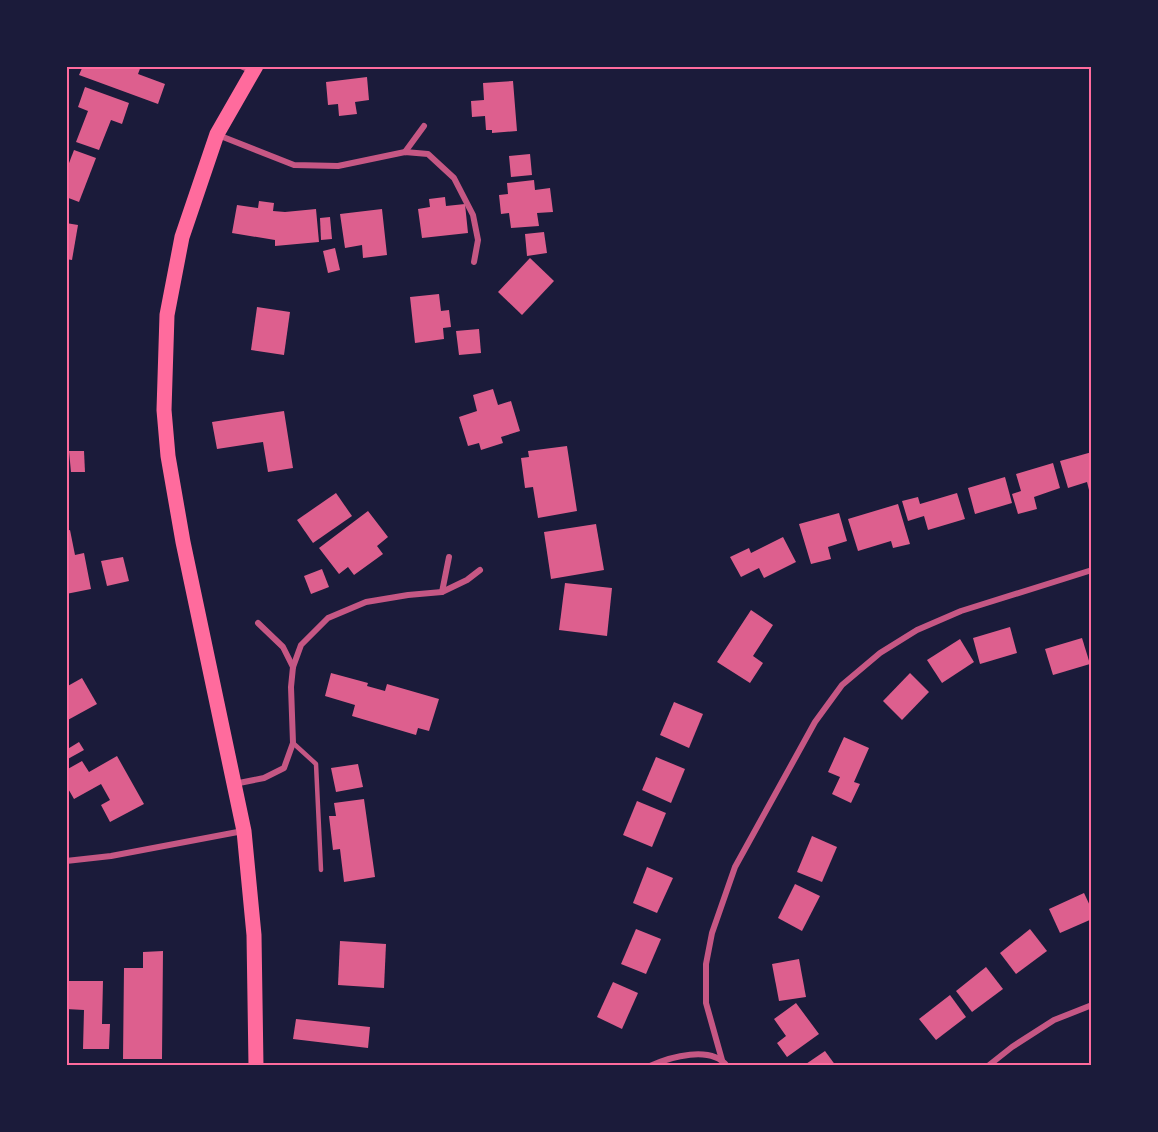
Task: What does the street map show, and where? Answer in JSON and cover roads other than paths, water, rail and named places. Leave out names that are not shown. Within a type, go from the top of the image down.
[{"type":"main road","points":[[249,68],[217,134],[182,237],[167,315],[164,410],[168,456],[183,542],[244,831],[254,935],[256,1066]]},
{"type":"street","points":[[405,152],[424,126]]},
{"type":"street","points":[[217,134],[294,165],[338,166],[405,152],[428,154],[454,178],[473,215],[478,240],[474,262]]},
{"type":"street","points":[[442,592],[449,557]]},
{"type":"street","points":[[233,784],[264,778],[284,768],[293,743],[291,687],[293,667],[301,645],[328,618],[366,602],[442,592],[480,570]]},
{"type":"street","points":[[724,1063],[706,1003],[706,964],[712,933],[735,867],[815,722],[842,685],[880,652],[917,630],[961,611],[1092,570]]},
{"type":"street","points":[[258,623],[283,647],[293,667]]},
{"type":"street","points":[[66,861],[111,856],[244,831]]},
{"type":"street","points":[[988,1066],[1012,1047],[1054,1020],[1092,1005]]},
{"type":"street","points":[[650,1066],[668,1058],[695,1054],[724,1063]]},
{"type":"lane","points":[[293,743],[316,764],[321,870]]}]
